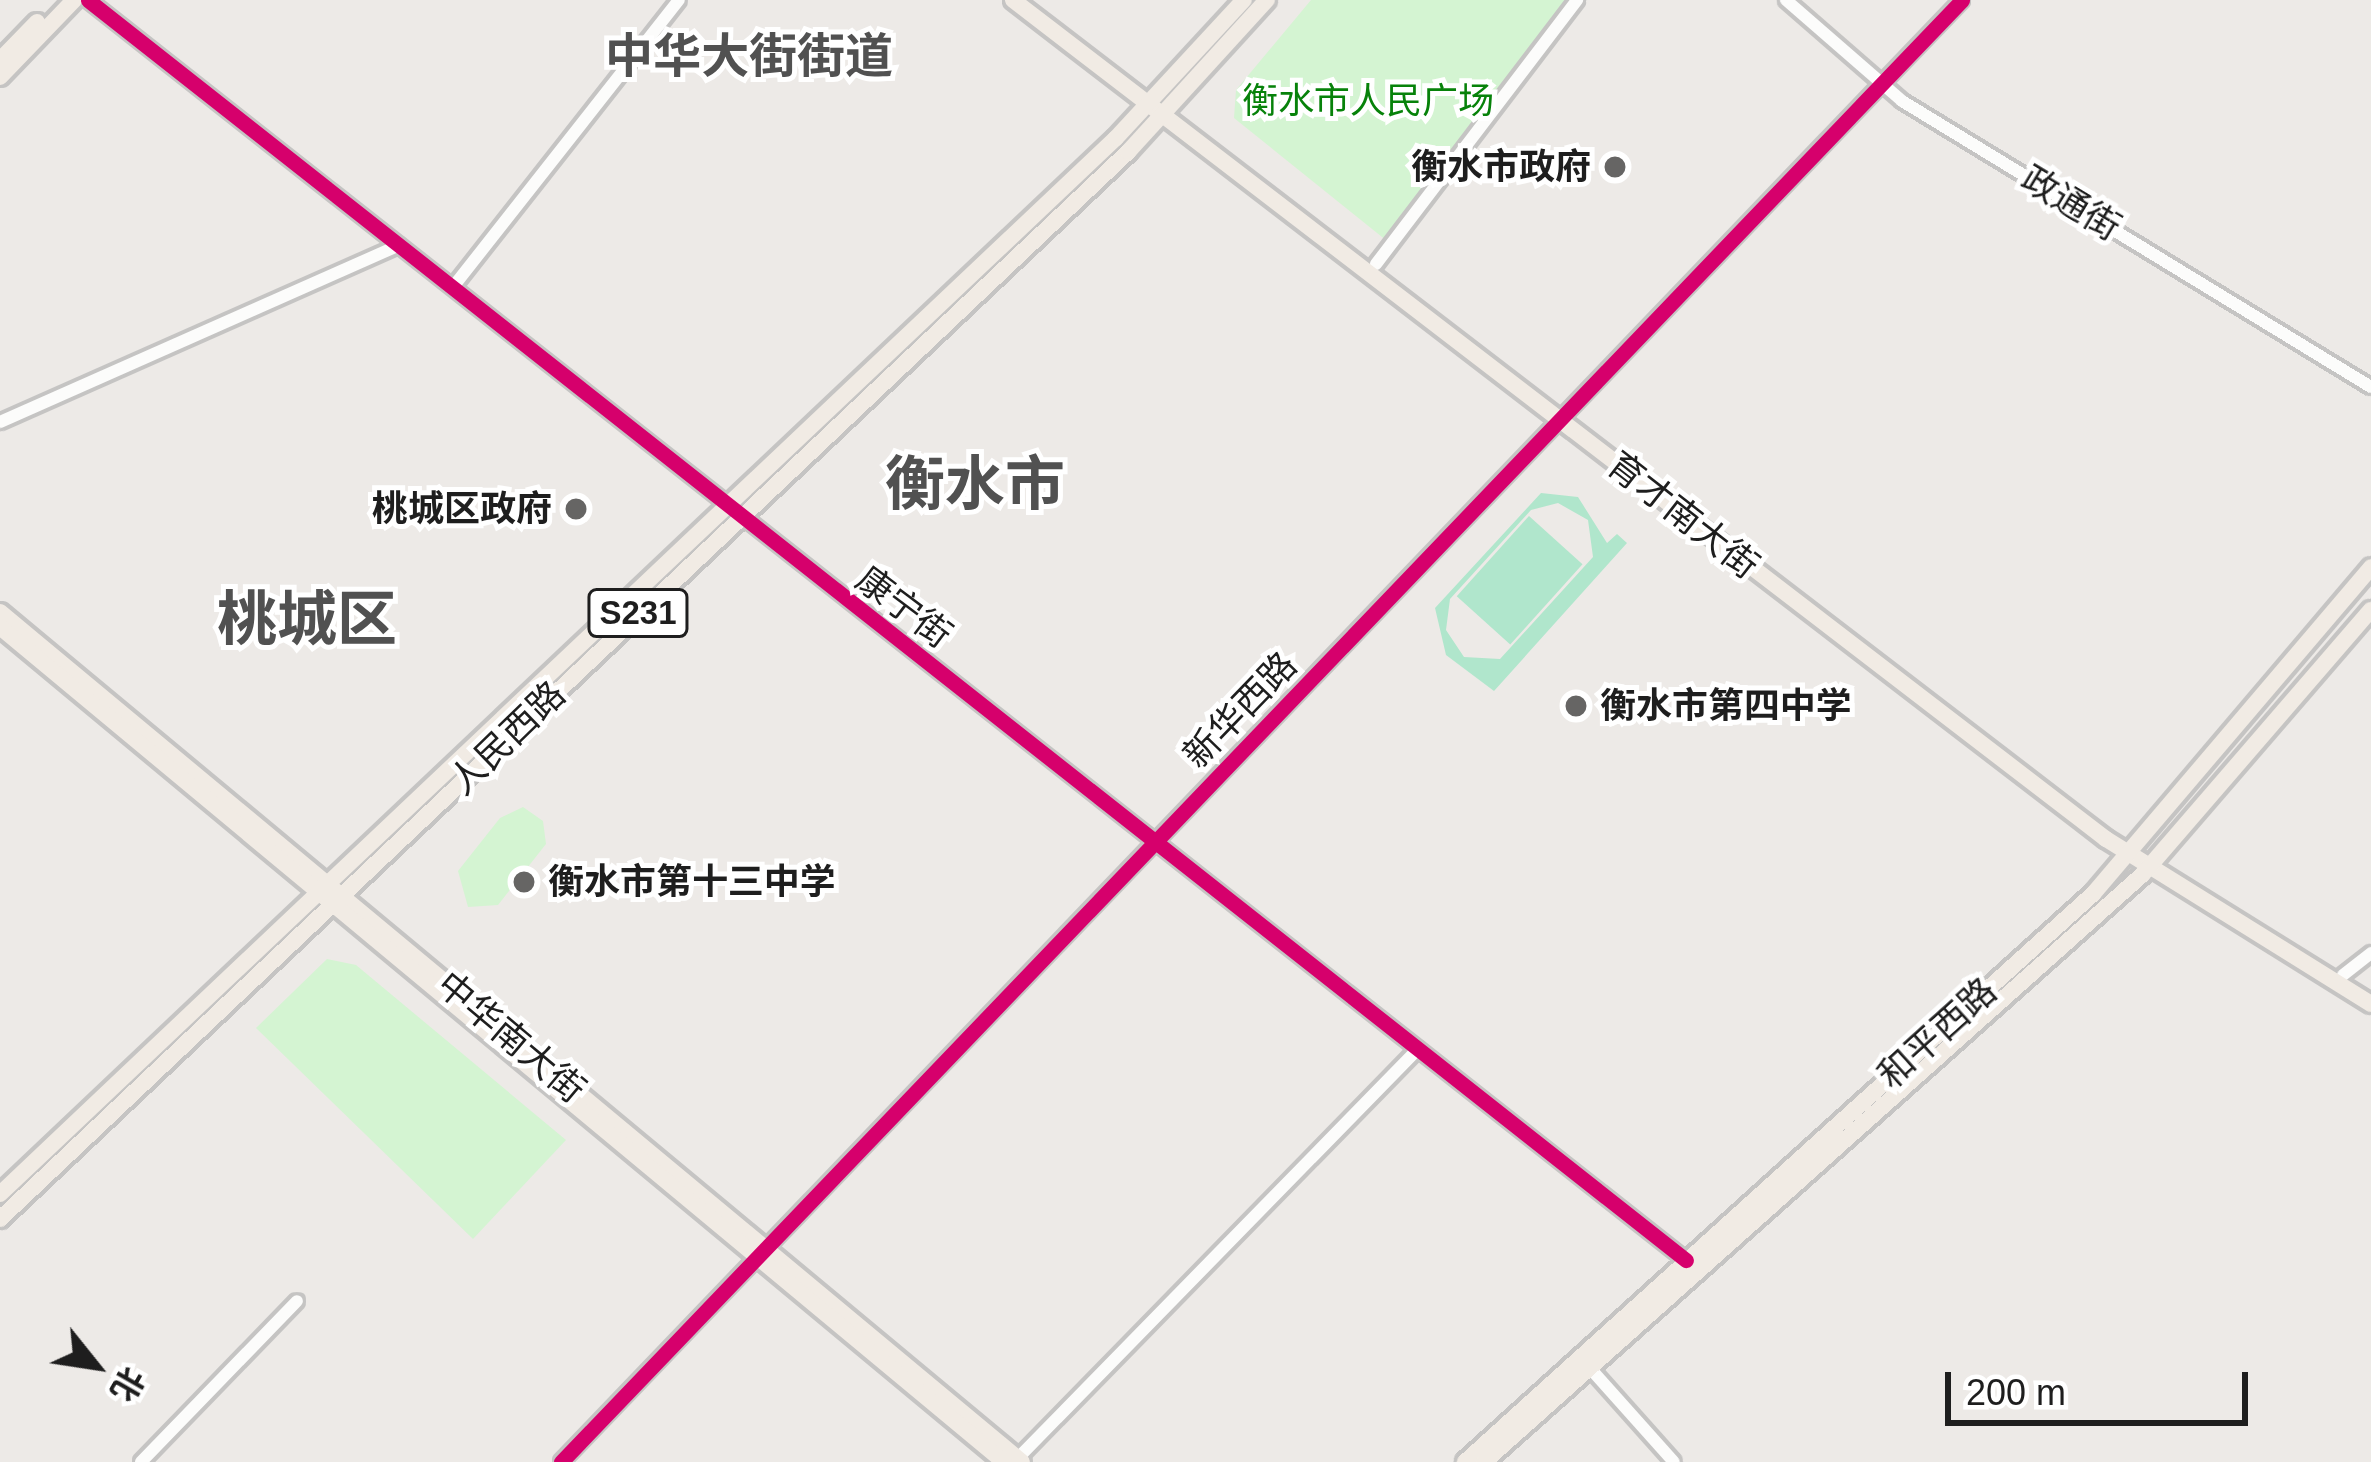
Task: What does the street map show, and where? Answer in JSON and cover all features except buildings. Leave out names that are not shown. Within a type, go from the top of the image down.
[{"type":"main road","points":[[0,60],[59,0]]},
{"type":"main road","points":[[0,76],[74,0]]},
{"type":"main road","name":"育才南大街","points":[[1013,0],[1376,264],[1564,416]]},
{"type":"main road","name":"育才南大街","points":[[1031,0],[1161,106],[2131,849],[2371,1004]]},
{"type":"main road","name":"人民西路","points":[[1161,106],[1244,0]]},
{"type":"main road","name":"人民西路","points":[[0,1219],[329,894],[1268,0]]},
{"type":"main road","name":"和平西路","points":[[1465,1462],[2131,849],[2371,567]]},
{"type":"main road","name":"和平西路","points":[[1484,1462],[2152,864],[2371,610]]},
{"type":"main road","name":"中华南大街","points":[[0,612],[329,894],[1014,1461]]},
{"type":"main road","name":"中华南大街","points":[[0,628],[329,894]]},
{"type":"main road","name":"育才南大街","points":[[2152,864],[2371,992]]},
{"type":"main road","name":"人民西路","points":[[0,1194],[329,894]]},
{"type":"street","name":"康宁街","points":[[88,0],[731,512],[1686,1261]]},
{"type":"street","points":[[453,287],[679,0]]},
{"type":"street","points":[[1376,264],[1577,0]]},
{"type":"street","name":"政通街","points":[[1786,0],[1880,86],[2371,387]]},
{"type":"street","name":"新华西路","points":[[561,1462],[1962,0]]},
{"type":"street","points":[[0,422],[399,244]]},
{"type":"street","points":[[2343,975],[2371,953]]},
{"type":"street","points":[[1014,1461],[1418,1049]]},
{"type":"street","points":[[141,1462],[297,1301]]},
{"type":"street","points":[[1589,1367],[1674,1462]]},
{"type":"green space","name":"衡水市人民广场","points":[[1311,0],[1569,0],[1387,241],[1234,118],[1236,90]]},
{"type":"green space","points":[[1541,493],[1578,497],[1607,543],[1617,534],[1627,543],[1494,691],[1446,655],[1435,608]],"holes":[[[1558,503],[1588,520],[1593,557],[1500,659],[1464,657],[1446,630],[1450,599],[1531,510]]]},
{"type":"green space","points":[[1529,516],[1583,564],[1510,644],[1457,596]]},
{"type":"green space","points":[[523,807],[543,821],[546,844],[498,905],[468,907],[458,871],[500,818]]},
{"type":"green space","points":[[327,959],[356,965],[566,1140],[473,1239],[256,1028]]},
{"type":"cycle path","points":[[88,0],[1686,1260]]},
{"type":"cycle path","points":[[561,1462],[1962,0]]},
{"type":"place","name":"衡水市政府","points":[[1615,167]]},
{"type":"place","name":"桃城区政府","points":[[576,509]]},
{"type":"place","name":"衡水市第四中学","points":[[1576,706]]},
{"type":"place","name":"衡水市第十三中学","points":[[524,882]]},
{"type":"district","name":"中华大街街道","points":[[749,57]]},
{"type":"district","name":"衡水市","points":[[975,484]]},
{"type":"district","name":"桃城区","points":[[307,619]]}]
